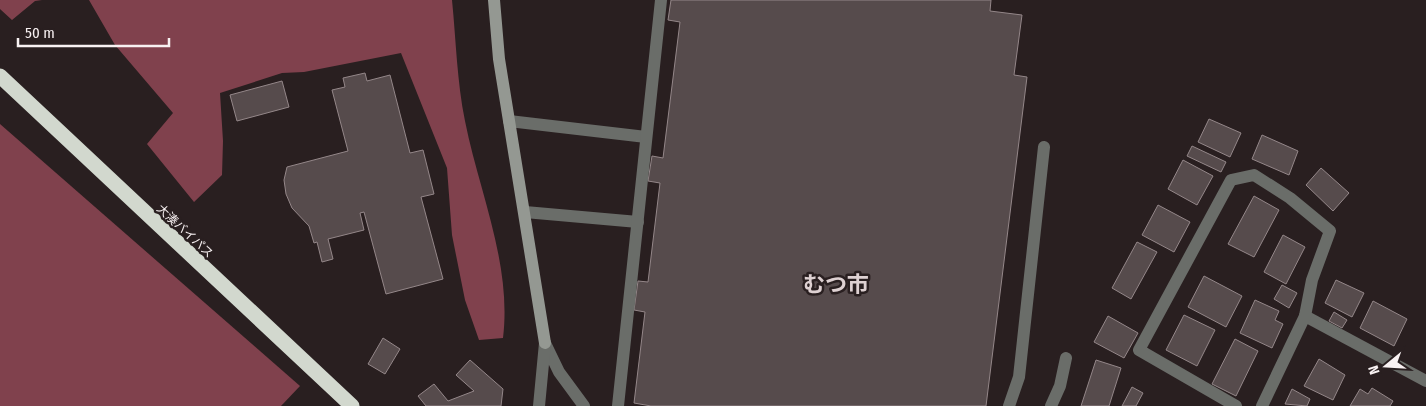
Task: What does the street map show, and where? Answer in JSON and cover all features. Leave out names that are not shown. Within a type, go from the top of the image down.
[{"type":"highway","name":"大湊バイパス","points":[[0,76],[352,406]]},
{"type":"street","points":[[494,0],[498,60],[525,212],[545,343],[540,406]]},
{"type":"street","points":[[618,406],[661,0]]},
{"type":"street","points":[[508,121],[646,137]]},
{"type":"street","points":[[1009,406],[1019,377],[1044,147]]},
{"type":"street","points":[[1236,406],[1139,350],[1231,180],[1254,175],[1290,198],[1330,231],[1312,280],[1305,316],[1262,406]]},
{"type":"street","points":[[525,212],[638,222]]},
{"type":"street","points":[[1305,316],[1426,381]]},
{"type":"street","points":[[545,343],[560,372],[584,406]]},
{"type":"street","points":[[1051,406],[1060,386],[1066,358]]},
{"type":"shaded area","points":[[0,0],[42,0],[35,1],[12,20],[0,9]]},
{"type":"shaded area","points":[[89,0],[452,0],[462,106],[499,256],[505,310],[503,338],[479,340],[465,300],[452,235],[447,168],[401,53],[304,72],[282,73],[220,93],[223,141],[222,175],[194,202],[147,144],[173,113],[115,45]]},
{"type":"shaded area","points":[[0,124],[300,386],[281,406],[0,406]]},
{"type":"building","points":[[671,0],[991,0],[990,11],[1022,15],[1014,75],[1027,77],[986,406],[651,406],[634,403],[645,312],[634,310],[638,281],[648,282],[660,183],[648,181],[652,156],[663,158],[680,22],[668,20]]},
{"type":"building","points":[[365,73],[367,81],[390,75],[410,153],[423,150],[434,194],[421,197],[443,279],[386,294],[364,212],[360,213],[364,230],[328,239],[333,259],[322,262],[317,242],[314,243],[309,226],[292,208],[286,194],[284,180],[287,167],[348,151],[332,90],[345,87],[343,78]]},
{"type":"building","points":[[282,81],[289,107],[237,121],[230,95]]},
{"type":"building","points":[[1209,119],[1241,133],[1230,157],[1198,142]]},
{"type":"building","points":[[1262,135],[1298,151],[1289,175],[1252,159]]},
{"type":"building","points":[[1192,146],[1226,162],[1221,172],[1187,156]]},
{"type":"building","points":[[1183,160],[1213,176],[1197,205],[1168,189]]},
{"type":"building","points":[[1321,168],[1349,193],[1333,211],[1306,185]]},
{"type":"building","points":[[1254,196],[1279,210],[1254,257],[1228,244]]},
{"type":"building","points":[[1158,205],[1190,222],[1174,252],[1142,235]]},
{"type":"building","points":[[1283,235],[1305,247],[1286,284],[1264,272]]},
{"type":"building","points":[[1137,242],[1157,252],[1131,299],[1112,288]]},
{"type":"building","points":[[1204,276],[1242,296],[1226,327],[1188,307]]},
{"type":"building","points":[[1336,280],[1364,293],[1352,317],[1325,303]]},
{"type":"building","points":[[1282,285],[1297,293],[1289,308],[1274,299]]},
{"type":"building","points":[[1255,300],[1279,311],[1275,320],[1283,324],[1272,348],[1240,333]]},
{"type":"building","points":[[1373,301],[1407,319],[1394,346],[1360,328]]},
{"type":"building","points":[[1334,312],[1347,320],[1342,328],[1329,321]]},
{"type":"building","points":[[1184,315],[1215,330],[1197,366],[1166,350]]},
{"type":"building","points":[[1108,316],[1138,333],[1124,358],[1094,342]]},
{"type":"building","points":[[383,338],[400,349],[385,374],[368,364]]},
{"type":"building","points":[[1235,339],[1258,351],[1236,396],[1212,384]]},
{"type":"building","points":[[1319,359],[1345,375],[1333,400],[1304,386]]},
{"type":"building","points":[[470,360],[503,389],[501,406],[426,406],[418,396],[434,384],[448,401],[474,391],[456,375]]},
{"type":"building","points":[[1096,360],[1121,368],[1109,406],[1081,406]]},
{"type":"building","points":[[1132,387],[1143,393],[1136,406],[1122,406]]},
{"type":"building","points":[[1372,388],[1393,401],[1390,406],[1350,406],[1360,389],[1368,394]]},
{"type":"building","points":[[1292,389],[1310,399],[1307,406],[1285,404]]},
{"type":"district","name":"むつ市","points":[[836,284]]}]
